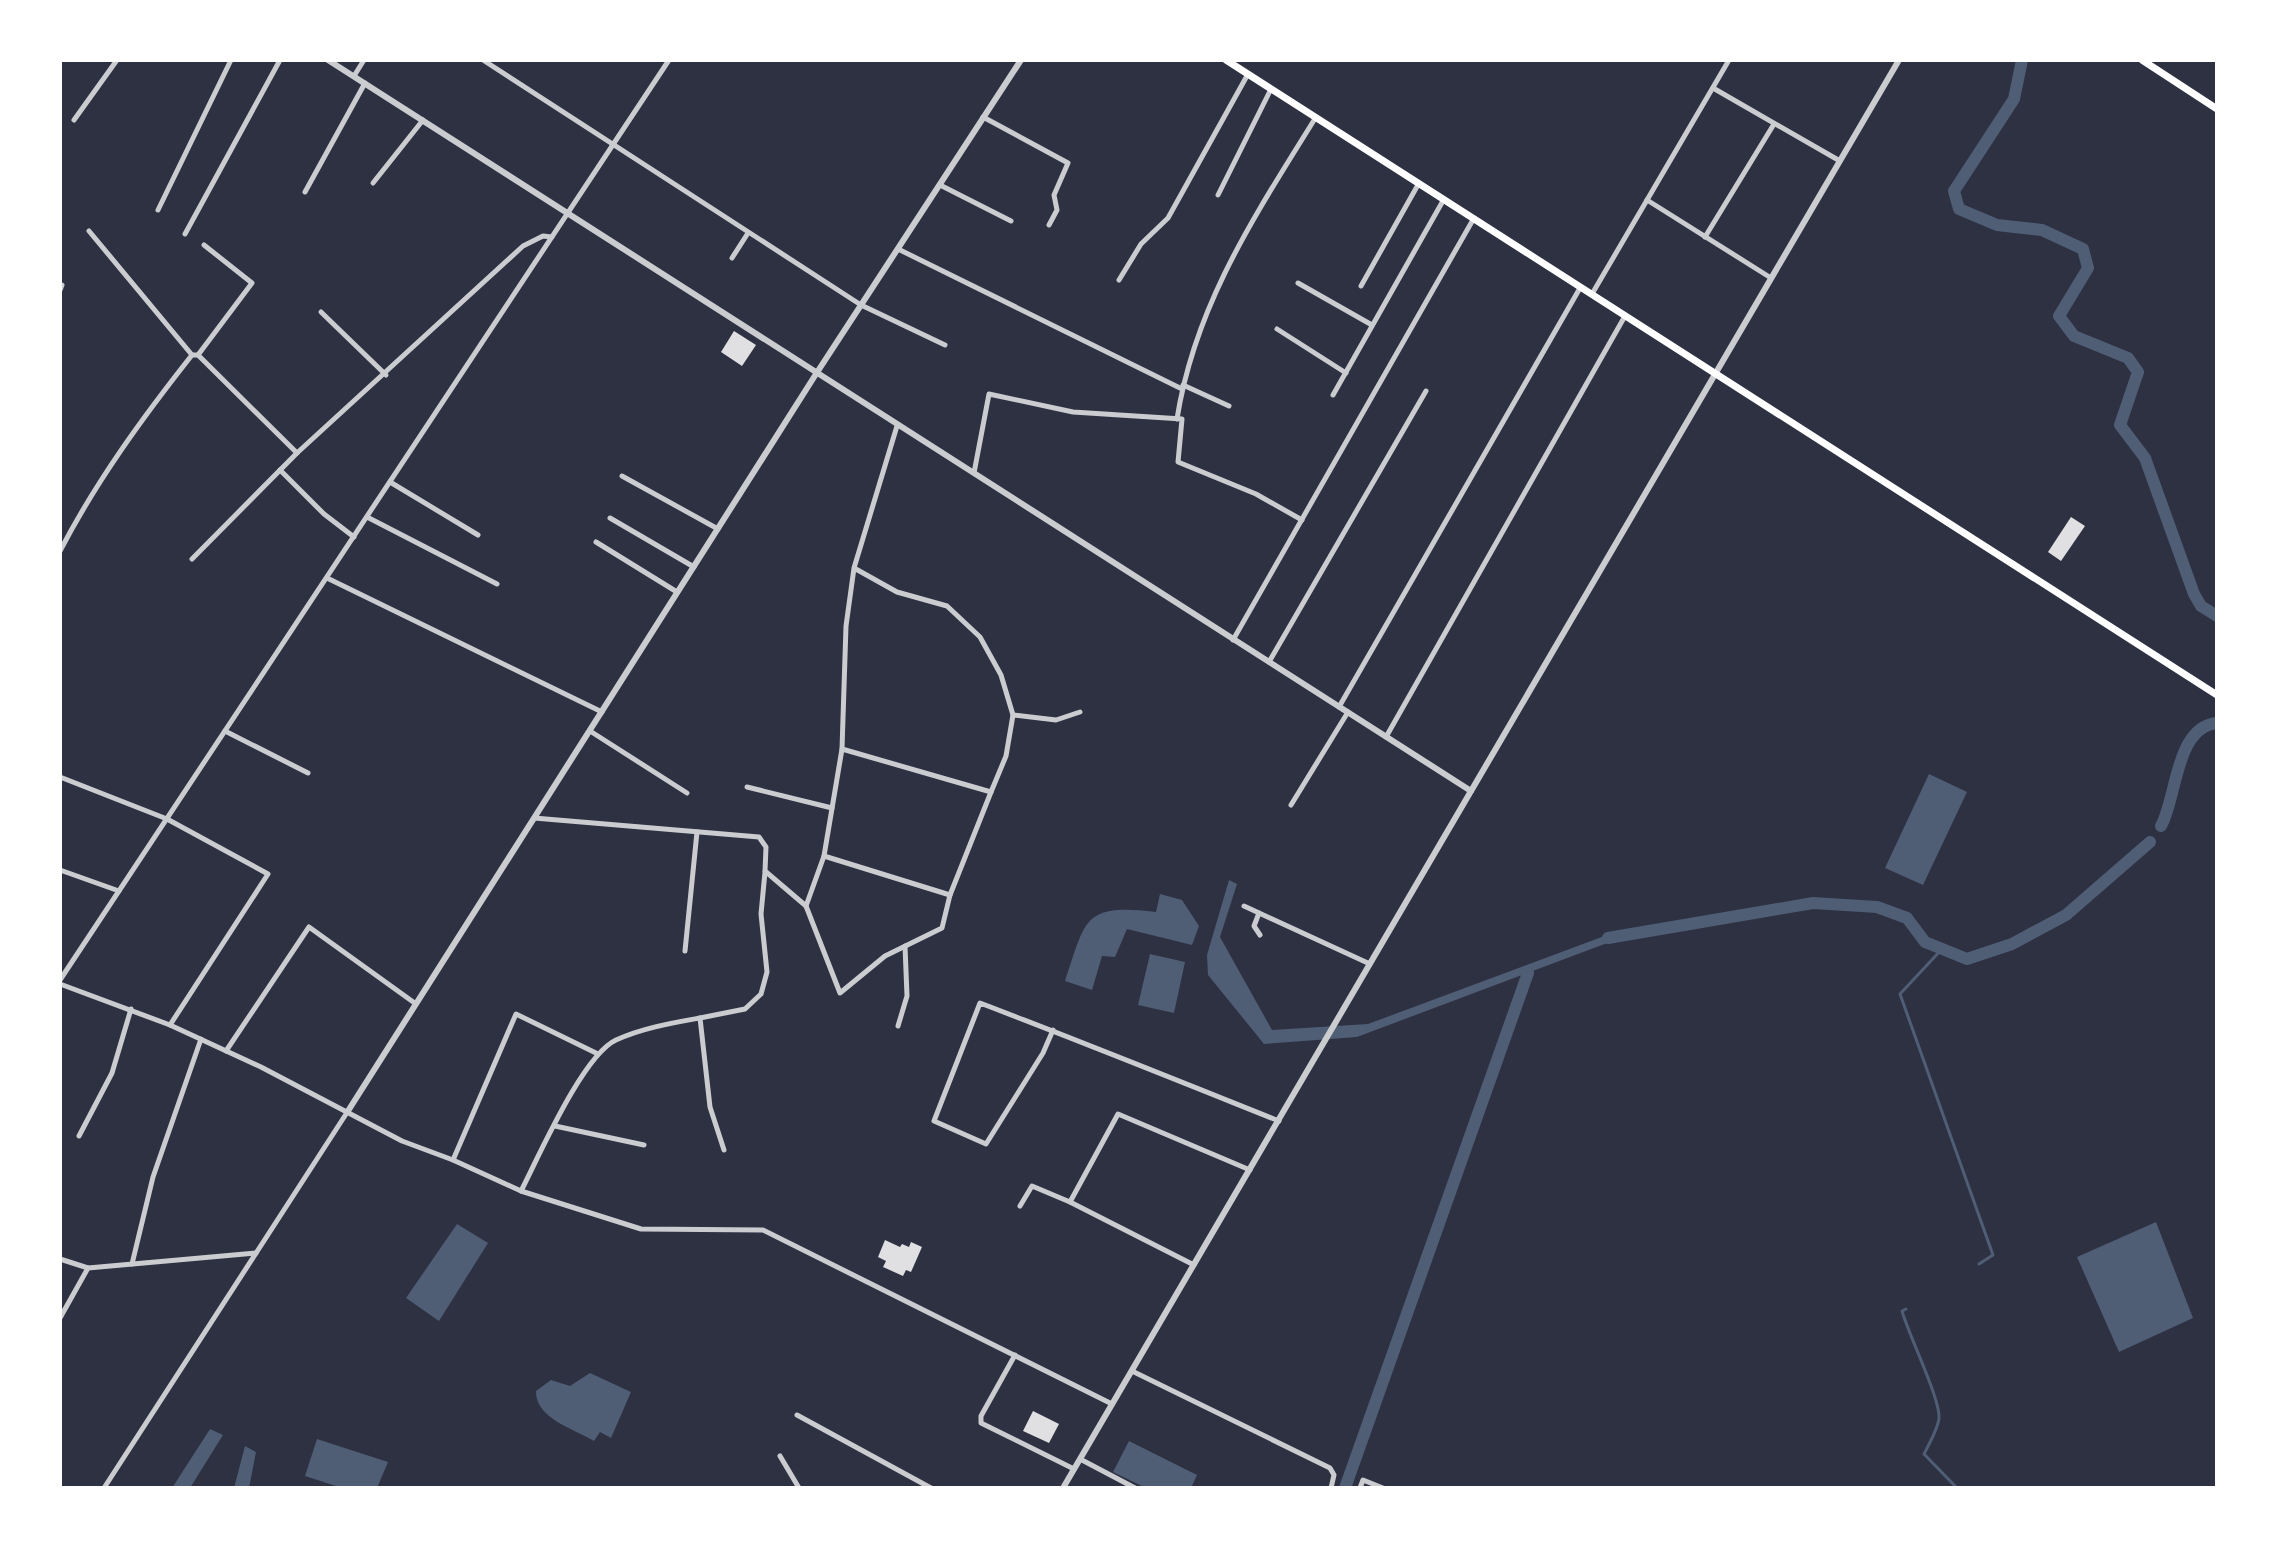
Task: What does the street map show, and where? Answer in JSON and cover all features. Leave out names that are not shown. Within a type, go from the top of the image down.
[{"type":"main road","points":[[1226,60],[2217,695]]},
{"type":"main road","points":[[2142,60],[2217,109]]},
{"type":"street","points":[[74,120],[117,60]]},
{"type":"street","points":[[158,210],[231,60]]},
{"type":"street","points":[[185,234],[280,60]]},
{"type":"street","points":[[328,60],[1471,791]]},
{"type":"street","points":[[354,76],[364,60]]},
{"type":"street","points":[[483,60],[861,305],[945,345]]},
{"type":"street","points":[[656,60],[667,63],[60,982],[201,1039],[402,1141],[521,1191],[641,1229],[763,1230],[1112,1404]]},
{"type":"street","points":[[104,1488],[240,1280],[816,374],[1021,60]]},
{"type":"street","points":[[1592,294],[1729,60]]},
{"type":"street","points":[[1063,1488],[1899,60]]},
{"type":"street","points":[[1119,280],[1141,244],[1168,218],[1248,74]]},
{"type":"street","points":[[305,192],[365,83]]},
{"type":"street","points":[[1713,88],[1840,161]]},
{"type":"street","points":[[1218,195],[1272,89]]},
{"type":"street","points":[[983,117],[1068,163],[1054,195],[1057,210],[1049,225]]},
{"type":"street","points":[[1177,419],[1197,333],[1230,260],[1316,117]]},
{"type":"street","points":[[373,183],[423,120]]},
{"type":"street","points":[[1705,237],[1774,124]]},
{"type":"street","points":[[1361,286],[1419,183]]},
{"type":"street","points":[[940,185],[1011,221]]},
{"type":"street","points":[[1333,395],[1444,199]]},
{"type":"street","points":[[1647,200],[1771,278]]},
{"type":"street","points":[[1233,640],[1474,218]]},
{"type":"street","points":[[89,231],[195,355],[297,453]]},
{"type":"street","points":[[732,258],[748,233]]},
{"type":"street","points":[[192,559],[297,453],[386,375],[523,246],[543,236],[552,237]]},
{"type":"street","points":[[60,551],[81,510],[134,428],[252,283],[204,245]]},
{"type":"street","points":[[898,249],[1182,387],[1229,406]]},
{"type":"street","points":[[1298,283],[1372,325]]},
{"type":"street","points":[[1339,707],[1581,287]]},
{"type":"street","points":[[321,312],[386,375]]},
{"type":"street","points":[[1386,737],[1626,316]]},
{"type":"street","points":[[1277,329],[1346,373]]},
{"type":"street","points":[[1269,662],[1426,391]]},
{"type":"street","points":[[974,474],[989,394],[1073,412],[1182,419],[1178,462],[1256,494],[1302,520]]},
{"type":"street","points":[[806,906],[824,856],[842,749],[846,626],[854,568],[897,426]]},
{"type":"street","points":[[280,470],[324,514],[354,537]]},
{"type":"street","points":[[622,476],[718,529]]},
{"type":"street","points":[[390,482],[478,535]]},
{"type":"street","points":[[367,517],[497,584]]},
{"type":"street","points":[[610,518],[694,567]]},
{"type":"street","points":[[596,542],[677,592]]},
{"type":"street","points":[[765,871],[806,906],[840,993],[885,956],[942,928],[950,895],[1006,756],[1013,715],[1001,675],[980,637],[947,606],[897,592],[854,568]]},
{"type":"street","points":[[327,578],[602,712]]},
{"type":"street","points":[[1013,715],[1056,720],[1080,712]]},
{"type":"street","points":[[1291,805],[1348,712]]},
{"type":"street","points":[[225,731],[308,773]]},
{"type":"street","points":[[590,731],[687,793]]},
{"type":"street","points":[[842,749],[991,792]]},
{"type":"street","points":[[60,777],[167,819],[268,874],[170,1025]]},
{"type":"street","points":[[747,787],[832,808]]},
{"type":"street","points":[[521,1191],[598,1054],[613,1041],[652,1027],[745,1009],[761,994],[767,972],[761,914],[766,847],[759,837],[534,818]]},
{"type":"street","points":[[685,951],[697,832]]},
{"type":"street","points":[[824,856],[950,895]]},
{"type":"street","points":[[60,870],[119,891]]},
{"type":"street","points":[[1244,906],[1370,964]]},
{"type":"street","points":[[1259,913],[1254,926],[1260,935]]},
{"type":"street","points":[[226,1051],[309,927],[416,1004]]},
{"type":"street","points":[[898,1026],[907,996],[905,946]]},
{"type":"street","points":[[1053,1030],[1043,1053],[986,1144],[934,1121],[980,1003],[1053,1030],[1279,1121]]},
{"type":"street","points":[[79,1136],[112,1073],[131,1009]]},
{"type":"street","points":[[453,1160],[516,1014],[598,1054]]},
{"type":"street","points":[[700,1018],[710,1107],[724,1150]]},
{"type":"street","points":[[132,1264],[153,1177],[201,1039]]},
{"type":"street","points":[[1070,1202],[1118,1114],[1250,1170]]},
{"type":"street","points":[[555,1126],[644,1145]]},
{"type":"street","points":[[1020,1206],[1032,1186],[1194,1265]]},
{"type":"street","points":[[60,1259],[88,1268],[257,1253]]},
{"type":"street","points":[[60,1318],[88,1268]]},
{"type":"street","points":[[1015,1355],[981,1416],[981,1423],[1074,1469]]},
{"type":"street","points":[[1132,1371],[1330,1468],[1334,1475],[1331,1488]]},
{"type":"street","points":[[797,1415],[931,1488]]},
{"type":"street","points":[[780,1456],[799,1488]]},
{"type":"street","points":[[1080,1459],[1135,1488]]},
{"type":"street","points":[[1360,1488],[1363,1480],[1383,1488]]},
{"type":"water","points":[[1929,774],[1967,792],[1923,885],[1885,868]]},
{"type":"water","points":[[1229,880],[1237,884],[1220,937],[1272,1030],[1368,1024],[1607,935],[1610,942],[1357,1037],[1264,1044],[1208,975],[1207,955]]},
{"type":"water","points":[[1160,894],[1182,900],[1199,926],[1192,945],[1127,929],[1115,957],[1102,956],[1092,990],[1065,981],[1078,943],[1091,920],[1114,910],[1156,912]]},
{"type":"water","points":[[1150,954],[1185,962],[1174,1013],[1138,1005]]},
{"type":"water","points":[[2156,1222],[2193,1318],[2119,1352],[2077,1257]]},
{"type":"water","points":[[457,1224],[488,1243],[439,1321],[406,1298]]},
{"type":"water","points":[[590,1373],[631,1392],[611,1438],[600,1432],[594,1441],[549,1416],[537,1400],[536,1391],[551,1380],[570,1386]]},
{"type":"water","points":[[210,1429],[223,1435],[190,1488],[172,1488]]},
{"type":"water","points":[[317,1439],[388,1462],[377,1488],[342,1488],[305,1476]]},
{"type":"water","points":[[1129,1441],[1197,1475],[1191,1488],[1146,1488],[1113,1472]]},
{"type":"water","points":[[245,1446],[256,1452],[249,1488],[234,1488]]},
{"type":"building","points":[[734,331],[756,345],[742,366],[721,352]]},
{"type":"building","points":[[2071,517],[2085,526],[2061,561],[2048,552]]},
{"type":"building","points":[[885,1240],[900,1247],[902,1244],[909,1247],[911,1242],[922,1247],[911,1272],[906,1270],[903,1276],[883,1267],[886,1261],[878,1257]]},
{"type":"building","points":[[1033,1411],[1059,1424],[1049,1443],[1023,1431]]},
{"type":"waterway","points":[[2022,60],[2014,99],[1954,191],[1959,209],[1997,225],[2042,230],[2083,249],[2088,268],[2059,316],[2074,336],[2128,358],[2138,372],[2120,425],[2145,458],[2194,594],[2201,606],[2217,616]]},
{"type":"waterway","points":[[2161,826],[2185,750],[2203,727],[2217,723]]},
{"type":"waterway","points":[[1608,938],[1813,903],[1877,907],[1907,918],[1925,942],[1967,959],[2012,944],[2066,915],[2150,842]]},
{"type":"waterway","points":[[1942,949],[1900,994],[1993,1255],[1979,1264]]},
{"type":"waterway","points":[[1345,1488],[1528,973]]},
{"type":"waterway","points":[[1906,1309],[1902,1311],[1938,1409],[1937,1427],[1924,1454],[1957,1488]]}]
